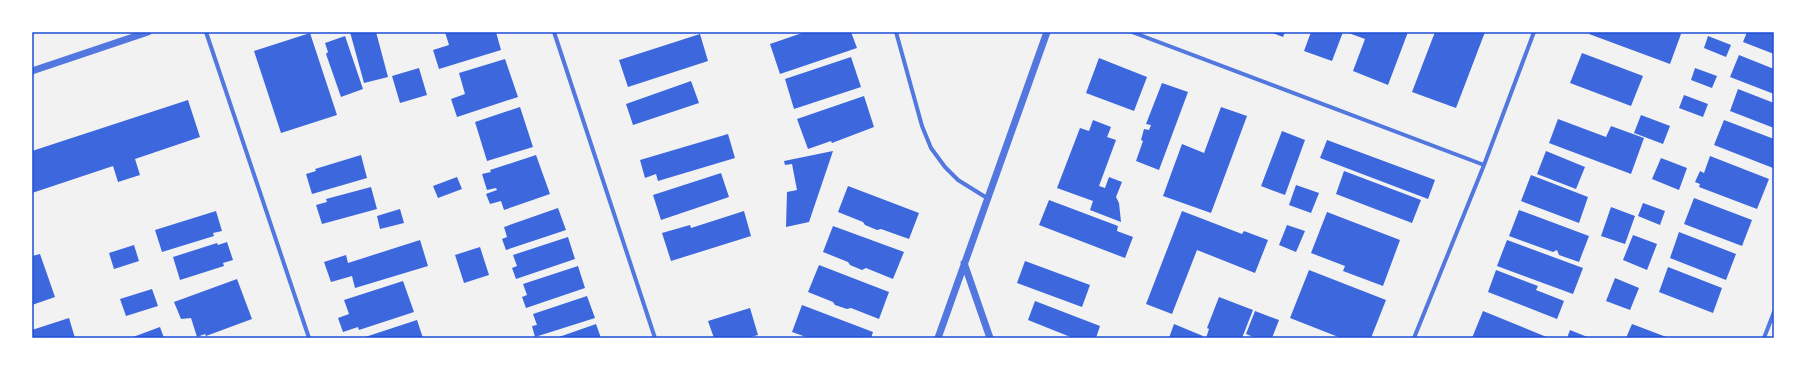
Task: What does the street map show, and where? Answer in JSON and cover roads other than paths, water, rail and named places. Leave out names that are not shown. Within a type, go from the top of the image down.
[{"type":"street","points":[[32,71],[148,32]]},
{"type":"street","points":[[206,32],[309,338]]},
{"type":"street","points":[[554,32],[655,338]]},
{"type":"street","points":[[896,32],[922,126],[931,148],[945,167],[958,180],[987,198]]},
{"type":"street","points":[[938,338],[1047,32]]},
{"type":"street","points":[[1132,32],[1484,165]]},
{"type":"street","points":[[1414,338],[1484,165],[1534,32]]},
{"type":"street","points":[[964,263],[990,338]]},
{"type":"street","points":[[1764,338],[1774,312]]}]
